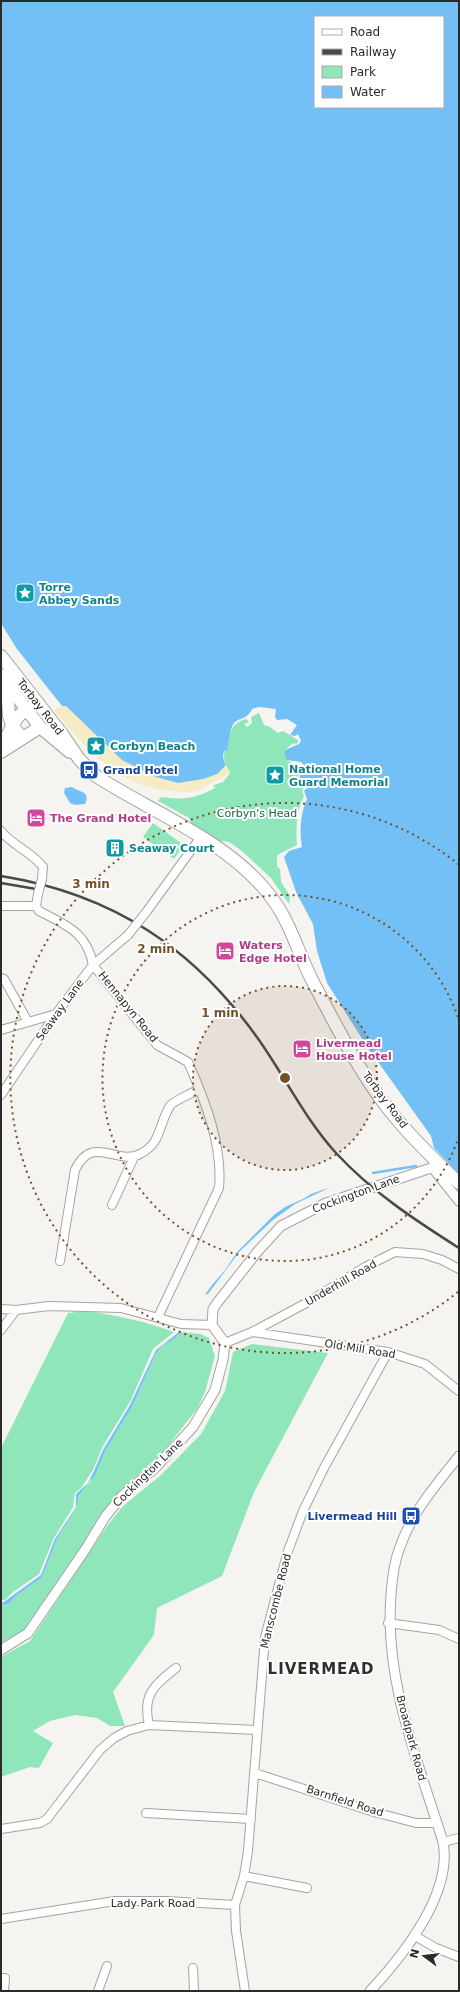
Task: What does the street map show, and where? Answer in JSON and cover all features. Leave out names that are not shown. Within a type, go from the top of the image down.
[{"type":"main road","name":"Torbay Road","points":[[1,656],[79,759]]},
{"type":"main road","name":"Torbay Road","points":[[4,679],[40,727],[79,759],[96,776],[200,838],[241,865],[258,881],[276,902],[291,927],[311,979],[359,1065],[400,1123],[436,1166],[459,1183]]},
{"type":"main road","points":[[4,679],[9,716],[12,725],[22,738]]},
{"type":"main road","points":[[1,748],[12,725],[25,709],[38,704],[37,715],[40,727],[1,752]]},
{"type":"street","points":[[1,831],[16,845],[37,860],[43,867],[36,906],[1,906]]},
{"type":"street","name":"Seaway Lane","points":[[1,1095],[56,1014],[93,965],[128,935],[200,838]]},
{"type":"street","name":"Hennapyn Road","points":[[36,906],[39,911],[72,928],[86,942],[91,954],[93,965],[157,1045],[188,1062],[199,1089],[211,1128],[220,1167],[219,1188],[158,1317]]},
{"type":"street","points":[[1,978],[4,980],[28,1022]]},
{"type":"street","points":[[1,1030],[56,1014]]},
{"type":"street","points":[[112,1205],[134,1157],[154,1145],[170,1104],[199,1089]]},
{"type":"street","points":[[60,1262],[75,1170],[80,1159],[91,1152],[99,1151],[134,1157]]},
{"type":"street","points":[[436,1166],[459,1201]]},
{"type":"street","name":"Cockington Lane","points":[[212,1325],[213,1310],[217,1303],[258,1251],[281,1226],[326,1203],[436,1166]]},
{"type":"street","points":[[112,1184],[120,1188]]},
{"type":"street","name":"Underhill Road","points":[[225,1343],[252,1332],[310,1301],[365,1267],[395,1252],[414,1252],[428,1255],[459,1269]]},
{"type":"street","points":[[1,1309],[16,1310],[49,1306],[93,1306],[121,1308],[181,1324],[212,1325],[225,1343]]},
{"type":"street","points":[[1,1330],[16,1310]]},
{"type":"street","name":"Old Mill Road","points":[[252,1332],[332,1345],[388,1352],[425,1364],[459,1391]]},
{"type":"street","name":"Cockington Lane","points":[[1,1650],[28,1633],[85,1550],[105,1517],[122,1496],[156,1467],[193,1427],[215,1390],[223,1360],[225,1343]]},
{"type":"street","name":"Manscombe Road","points":[[245,1991],[236,1931],[235,1905],[244,1876],[251,1820],[255,1772],[256,1730],[265,1638],[288,1551],[303,1511],[324,1468],[388,1352]]},
{"type":"street","name":"Broadpark Road","points":[[370,1991],[387,1973],[415,1936],[437,1893],[444,1860],[443,1842],[401,1710],[388,1623],[392,1576],[399,1548],[412,1520],[429,1493],[459,1456]]},
{"type":"street","points":[[388,1623],[440,1630],[459,1639]]},
{"type":"street","points":[[149,1725],[147,1715],[148,1697],[157,1683],[176,1668]]},
{"type":"street","points":[[1,1829],[40,1823],[47,1819],[100,1750],[114,1738],[127,1731],[149,1725],[256,1730]]},
{"type":"street","name":"Barnfield Road","points":[[255,1772],[374,1812],[416,1823],[436,1823]]},
{"type":"street","points":[[146,1813],[251,1820]]},
{"type":"street","points":[[443,1842],[459,1838]]},
{"type":"street","points":[[244,1876],[307,1888]]},
{"type":"street","name":"Lady Park Road","points":[[1,1919],[115,1901],[166,1901],[235,1905]]},
{"type":"street","points":[[415,1936],[436,1948],[459,1957]]},
{"type":"street","points":[[98,1991],[107,1966]]},
{"type":"street","points":[[193,1968],[194,1991]]},
{"type":"street","points":[[1,1978],[5,1978],[4,1991]]},
{"type":"green space","name":"Corbyn's Head","points":[[259,713],[264,725],[270,727],[278,733],[283,731],[298,740],[298,743],[292,744],[285,750],[288,760],[301,767],[298,778],[304,787],[302,791],[304,797],[299,808],[297,820],[297,845],[277,856],[277,866],[280,869],[281,882],[290,896],[289,904],[271,878],[242,851],[229,842],[200,838],[189,818],[158,801],[161,797],[190,798],[203,794],[216,787],[213,787],[214,785],[223,782],[230,773],[224,756],[225,750],[227,752],[233,727],[240,721],[246,719],[249,722],[244,724],[247,727],[252,723],[251,717]]},
{"type":"green space","points":[[153,823],[184,845],[174,859],[143,837]]},
{"type":"green space","points":[[85,1311],[130,1319],[174,1332],[153,1349],[131,1400],[103,1446],[93,1470],[81,1488],[75,1493],[73,1507],[54,1538],[39,1574],[13,1592],[5,1600],[1,1600],[1,1448],[68,1313]]},
{"type":"green space","points":[[181,1332],[200,1334],[209,1338],[215,1356],[205,1392],[197,1409],[163,1452],[121,1490],[101,1515],[27,1629],[1,1643],[1,1604],[8,1604],[17,1595],[42,1577],[57,1539],[77,1506],[77,1496],[91,1481],[105,1451],[132,1407],[156,1353],[163,1345],[174,1339]]},
{"type":"green space","points":[[252,1344],[328,1353],[254,1492],[222,1576],[157,1608],[154,1635],[113,1692],[125,1726],[110,1726],[97,1718],[75,1715],[50,1721],[33,1731],[53,1743],[39,1768],[30,1767],[1,1777],[1,1657],[30,1641],[107,1526],[123,1506],[161,1475],[201,1434],[225,1391],[233,1352]]},
{"type":"sand","points":[[53,684],[225,763],[230,773],[197,791],[180,793],[179,791],[159,789],[141,784],[124,776],[108,766],[79,740],[54,710],[62,706],[48,688]]},
{"type":"water","points":[[1,1],[459,1],[459,1174],[434,1148],[431,1136],[368,1048],[327,983],[317,951],[313,924],[296,892],[284,857],[289,851],[302,847],[301,822],[303,809],[307,799],[304,791],[309,786],[300,778],[300,769],[304,768],[304,765],[301,762],[287,760],[285,756],[285,750],[299,744],[301,741],[298,734],[295,736],[290,735],[297,725],[287,719],[277,720],[275,717],[276,709],[259,707],[252,709],[246,717],[236,721],[232,726],[227,752],[225,750],[223,754],[226,765],[217,774],[203,779],[178,783],[156,777],[122,760],[66,706],[62,706],[17,649],[2,625]]},
{"type":"water","points":[[72,787],[86,794],[87,797],[85,804],[75,805],[70,803],[64,793],[65,788]]},
{"type":"water","points":[[331,1187],[295,1204],[273,1220],[240,1251],[208,1294],[205,1295],[238,1251],[274,1215],[285,1207],[311,1194]]},
{"type":"water","points":[[181,1332],[174,1339],[163,1345],[156,1353],[132,1407],[105,1451],[95,1475],[78,1496],[77,1506],[57,1539],[42,1577],[17,1595],[8,1604],[1,1604],[41,1575],[55,1539],[76,1507],[76,1494],[88,1483],[103,1450],[130,1405],[156,1350]]},
{"type":"waterway","points":[[373,1173],[416,1166]]},
{"type":"railway","points":[[1,876],[42,884],[79,896],[115,912],[148,930],[178,952],[207,978],[234,1007],[269,1054],[305,1112],[336,1153],[364,1180],[394,1205],[459,1248]]},
{"type":"railway","points":[[1,883],[36,889]]},
{"type":"place","name":"Torre Abbey Sands","points":[[25,593]]},
{"type":"place","name":"Corbyn Beach","points":[[96,746]]},
{"type":"place","name":"Grand Hotel","points":[[89,770]]},
{"type":"place","name":"National Home Guard Memorial","points":[[275,775]]},
{"type":"place","name":"The Grand Hotel","points":[[36,818]]},
{"type":"place","name":"Seaway Court","points":[[115,848]]},
{"type":"place","name":"Waters Edge Hotel","points":[[225,951]]},
{"type":"place","name":"Livermead House Hotel","points":[[302,1049]]},
{"type":"place","name":"Livermead Hill","points":[[411,1516]]},
{"type":"district","name":"LIVERMEAD","points":[[321,1669]]}]
